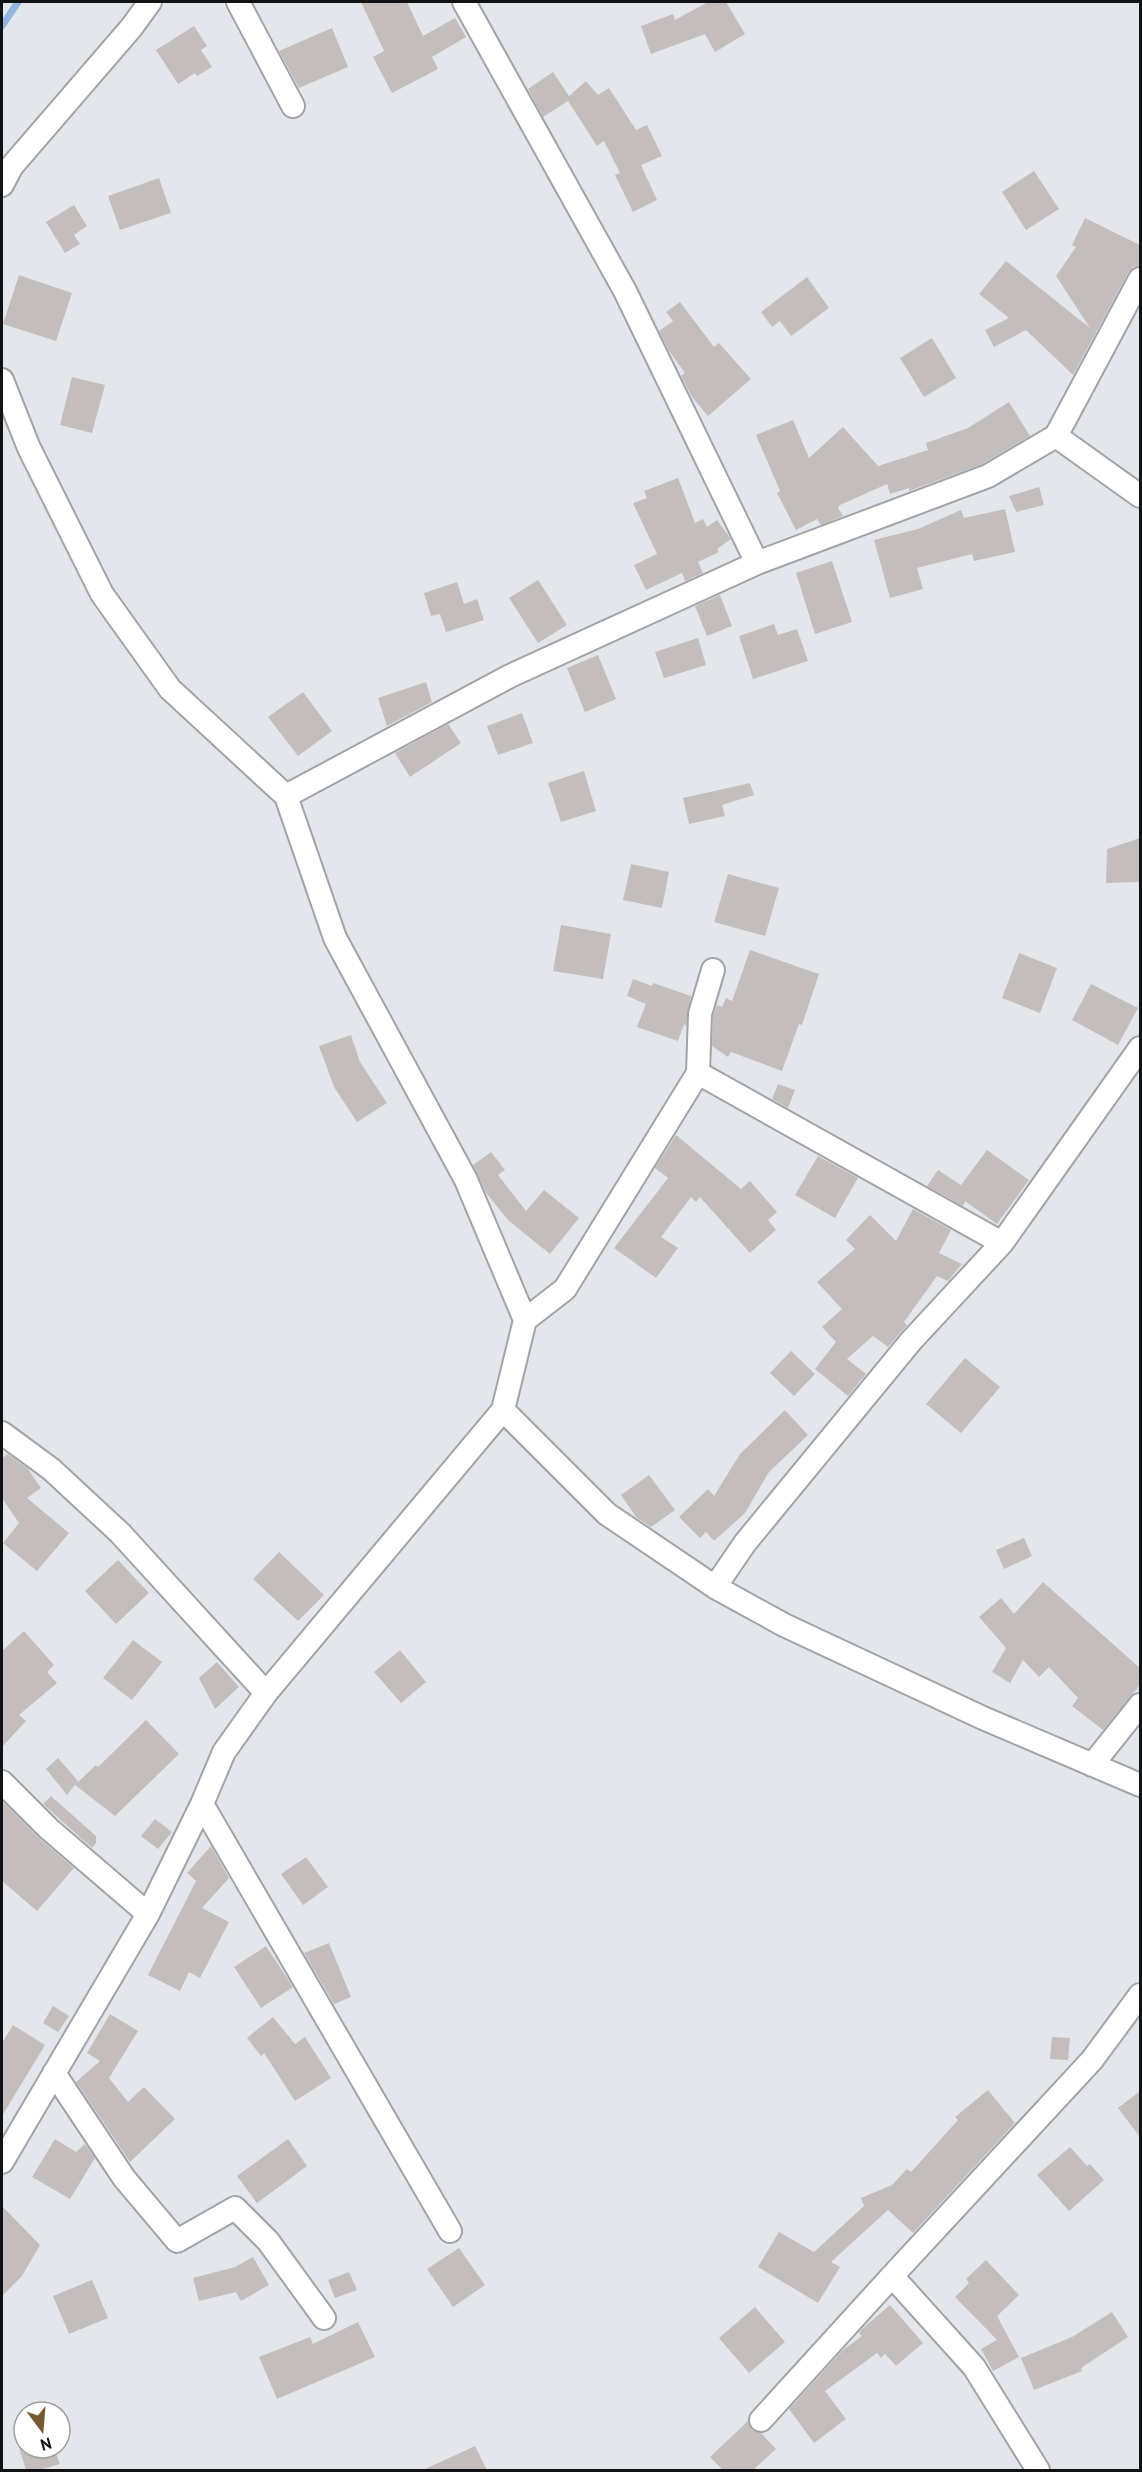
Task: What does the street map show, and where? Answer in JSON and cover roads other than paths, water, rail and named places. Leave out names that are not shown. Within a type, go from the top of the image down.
[{"type":"street","points":[[2,185],[12,166],[131,28],[150,2]]},
{"type":"street","points":[[238,2],[293,106]]},
{"type":"street","points":[[464,2],[626,291],[757,563]]},
{"type":"street","points":[[286,796],[510,676],[757,563],[988,477],[1056,436],[1140,279]]},
{"type":"street","points":[[2,380],[29,448],[102,594],[170,689],[286,796],[335,938],[466,1180],[525,1320],[503,1410],[266,1693],[224,1752],[202,1804],[148,1914],[2,2162]]},
{"type":"street","points":[[1056,436],[1140,496]]},
{"type":"street","points":[[525,1320],[565,1289],[698,1073],[700,1014],[713,970]]},
{"type":"street","points":[[715,1587],[745,1543],[911,1341],[1002,1243],[1140,1048]]},
{"type":"street","points":[[698,1073],[1002,1243]]},
{"type":"street","points":[[503,1410],[607,1514],[715,1587],[794,1630],[982,1718],[1140,1785]]},
{"type":"street","points":[[2,1433],[51,1468],[120,1533],[266,1693]]},
{"type":"street","points":[[1092,1765],[1140,1705]]},
{"type":"street","points":[[2,1782],[49,1829],[148,1914]]},
{"type":"street","points":[[202,1804],[450,2231]]},
{"type":"street","points":[[761,2420],[1092,2060],[1140,1995]]},
{"type":"street","points":[[54,2073],[124,2178],[177,2241],[234,2208],[268,2241],[324,2318]]},
{"type":"street","points":[[892,2276],[974,2367],[1038,2470]]},
{"type":"waterway","points":[[2,26],[18,2]]}]
